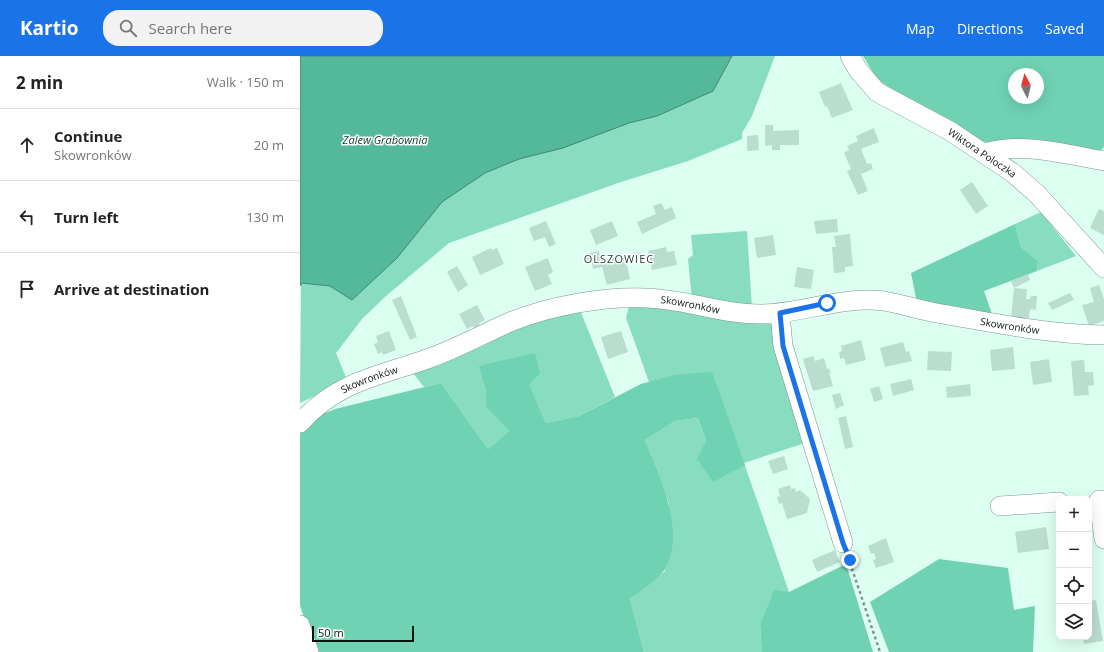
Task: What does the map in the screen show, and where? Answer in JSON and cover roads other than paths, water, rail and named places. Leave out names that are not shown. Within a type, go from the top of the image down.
[{"type":"street","name":"Wiktora Poloczka","points":[[850,56],[858,70],[877,92],[950,131],[985,153],[1037,194],[1104,268]]},
{"type":"street","points":[[985,153],[999,149],[1013,148],[1054,152],[1104,160]]},
{"type":"street","name":"Skowronków","points":[[300,423],[316,406],[352,383],[446,352],[522,318],[586,303],[644,298],[679,301],[744,313],[780,313],[833,303],[875,300],[935,313],[1055,332],[1104,335]]},
{"type":"street","points":[[780,313],[783,346],[843,543]]},
{"type":"street","points":[[1097,500],[1104,539]]},
{"type":"street","points":[[1000,506],[1056,502]]},
{"type":"street","points":[[300,625],[309,652]]},
{"type":"water","name":"Zalew Grabownia","points":[[300,56],[732,56],[713,91],[657,116],[629,123],[563,148],[519,159],[485,173],[442,202],[397,258],[352,300],[330,286],[302,283],[300,286]]},
{"type":"district","name":"OLSZOWIEC","points":[[619,259]]}]
